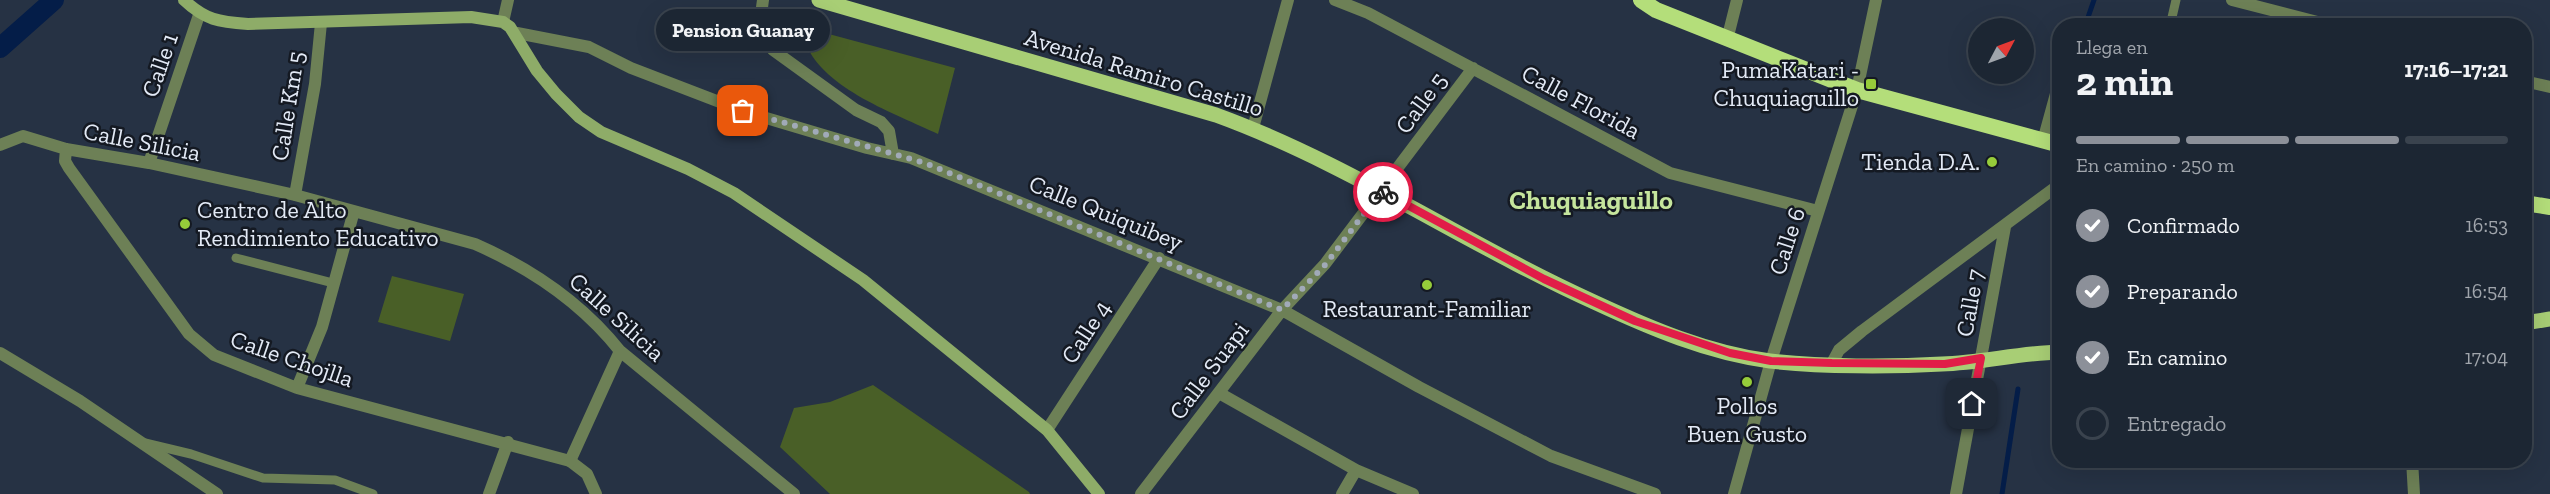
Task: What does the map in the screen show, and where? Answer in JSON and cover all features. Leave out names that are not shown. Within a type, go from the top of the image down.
[{"type":"highway","points":[[1641,0],[1656,10],[1728,36],[1857,90],[2052,143]]},
{"type":"highway","points":[[2532,204],[2550,207]]},
{"type":"main road","points":[[184,0],[200,15],[221,22],[248,24],[471,17],[503,22],[517,33],[537,71],[579,117],[601,132],[688,169],[734,193],[863,280],[1047,430],[1099,494]]},
{"type":"main road","name":"Avenida Ramiro Castillo","points":[[819,0],[1216,115],[1253,128],[1381,191],[1544,279],[1635,321],[1730,353],[1771,361],[1945,364],[1981,358],[2052,353]]},
{"type":"main road","points":[[2532,322],[2550,319]]},
{"type":"street","points":[[503,22],[508,0]]},
{"type":"street","points":[[763,0],[760,22],[773,50],[856,110],[881,122],[889,131],[893,154]]},
{"type":"street","points":[[1253,128],[1288,0]]},
{"type":"street","name":"Calle Florida","points":[[1335,0],[1368,13],[1670,173],[1818,211]]},
{"type":"street","points":[[1728,36],[1737,0]]},
{"type":"street","name":"Calle 6","points":[[1734,494],[1771,361],[1857,90],[1876,0]]},
{"type":"street","points":[[2232,0],[2302,18]]},
{"type":"street","name":"Calle 1","points":[[149,163],[200,15]]},
{"type":"street","name":"Calle Km 5","points":[[295,195],[315,84],[321,23]]},
{"type":"street","name":"Calle Quiquibey","points":[[517,33],[589,47],[632,68],[743,111],[925,163],[1282,310],[1419,387],[1551,456],[1655,494]]},
{"type":"street","name":"Calle 5","points":[[1381,191],[1473,68]]},
{"type":"street","points":[[2532,83],[2550,87]]},
{"type":"street","points":[[2043,141],[2052,108]]},
{"type":"street","name":"Calle Silicia","points":[[0,144],[23,136],[66,149],[149,163],[295,195],[475,244],[520,265],[580,307],[620,351],[794,494]]},
{"type":"street","name":"Calle Chojlla","points":[[66,149],[64,155],[69,168],[189,334],[214,355],[297,388],[508,442],[570,461]]},
{"type":"street","points":[[1832,363],[1839,350],[1862,331],[2052,190]]},
{"type":"street","name":"Calle Suapi","points":[[1141,494],[1282,310],[1326,264],[1381,191]]},
{"type":"street","points":[[297,388],[322,327],[354,211]]},
{"type":"street","name":"Calle 7","points":[[1956,494],[2005,227]]},
{"type":"street","name":"Calle 4","points":[[1047,430],[1159,258]]},
{"type":"street","points":[[596,494],[587,474],[570,461],[620,351]]},
{"type":"street","points":[[0,353],[143,443],[217,494]]},
{"type":"street","points":[[1218,393],[1356,470],[1413,494]]},
{"type":"street","points":[[489,494],[508,442]]},
{"type":"street","points":[[2412,468],[2414,494]]},
{"type":"street","points":[[1342,494],[1356,470]]},
{"type":"lane","points":[[2172,18],[2176,0]]},
{"type":"lane","points":[[236,258],[333,283]]},
{"type":"lane","points":[[143,443],[191,454],[263,478],[335,480],[374,494]]},
{"type":"green space","points":[[814,30],[955,68],[938,134],[883,109],[845,87],[828,74],[815,60],[806,44]]},
{"type":"green space","points":[[392,276],[464,294],[450,341],[378,322]]},
{"type":"green space","points":[[873,385],[1030,494],[830,494],[780,447],[794,408],[830,402]]},
{"type":"waterway","points":[[0,48],[54,0]]},
{"type":"waterway","points":[[2088,18],[2094,0]]},
{"type":"waterway","points":[[2002,494],[2018,389]]},
{"type":"way so far","points":[[743,111],[925,163],[1185,268],[1282,310],[1326,264],[1381,191],[1383,192]]},
{"type":"place","name":"PumaKatari - Chuquiaguillo","points":[[1871,84]]},
{"type":"place","name":"Pension Guanay","points":[[743,111]]},
{"type":"place","name":"Tienda D.A.","points":[[1992,162]]},
{"type":"place","name":"Centro de Alto Rendimiento Educativo","points":[[185,224]]},
{"type":"place","name":"Restaurant-Familiar","points":[[1427,285]]},
{"type":"place","name":"Pollos Buen Gusto","points":[[1747,382]]},
{"type":"district","name":"Chuquiaguillo","points":[[1591,200]]},
{"type":"route","points":[[1383,192],[1544,279],[1635,321],[1685,340],[1730,353],[1771,361],[1832,363],[1945,364],[1981,358],[1972,404]]}]
